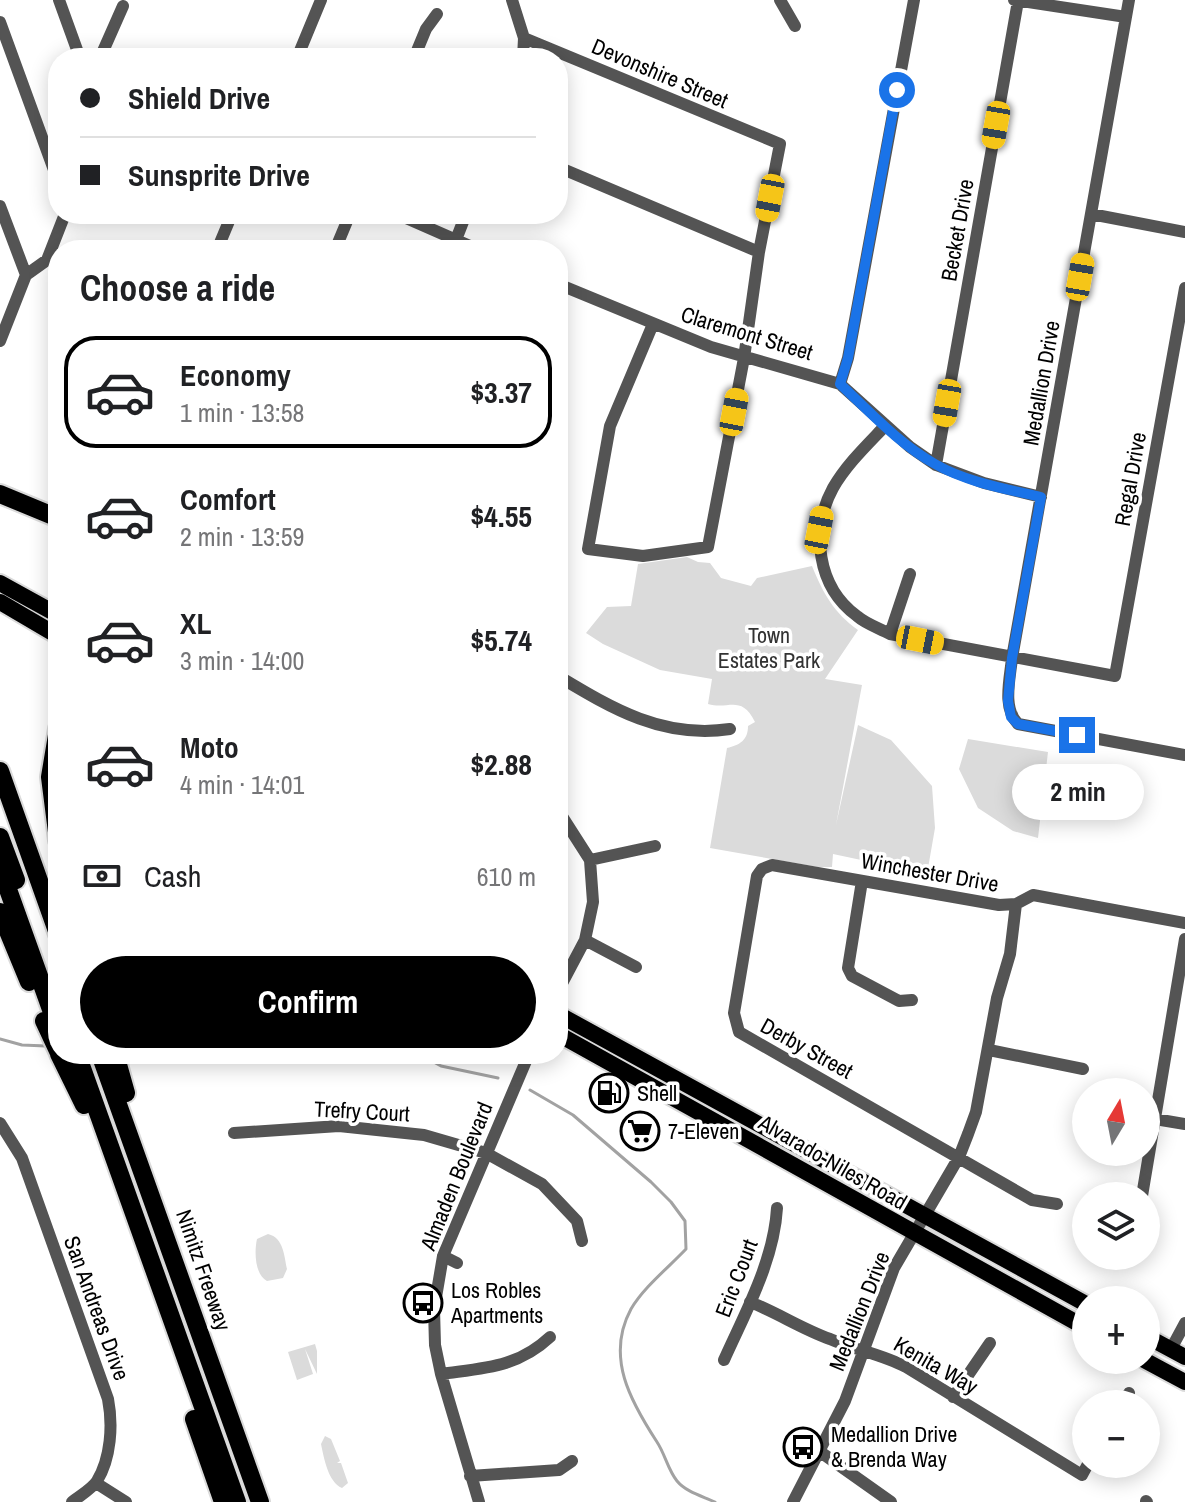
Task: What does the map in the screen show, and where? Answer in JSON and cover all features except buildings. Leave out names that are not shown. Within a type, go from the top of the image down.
[{"type":"highway","points":[[0,494],[48,514]]},
{"type":"highway","points":[[0,771],[48,906]]},
{"type":"highway","points":[[0,837],[48,971]]},
{"type":"highway","points":[[0,867],[48,1012]]},
{"type":"highway","points":[[0,912],[48,1015]]},
{"type":"highway","points":[[66,1064],[90,1105]]},
{"type":"highway","points":[[72,1064],[90,1105],[237,1502]]},
{"type":"highway","points":[[80,1064],[90,1105],[223,1502]]},
{"type":"highway","points":[[105,1064],[121,1097]]},
{"type":"highway","points":[[116,1064],[121,1097]]},
{"type":"highway","name":"Nimitz Freeway","points":[[121,1097],[127,1123],[260,1502]]},
{"type":"main road","points":[[0,583],[48,609]]},
{"type":"main road","points":[[0,602],[48,630]]},
{"type":"main road","name":"Alvarado-Niles Road","points":[[568,1020],[1072,1296]]},
{"type":"main road","name":"Alvarado-Niles Road","points":[[568,1040],[1072,1320]]},
{"type":"main road","points":[[1160,1343],[1180,1352]]},
{"type":"main road","points":[[1160,1369],[1185,1382]]},
{"type":"street","points":[[59,0],[76,48]]},
{"type":"street","points":[[301,48],[321,0]]},
{"type":"street","points":[[512,0],[524,38],[524,48]]},
{"type":"street","points":[[780,0],[795,26]]},
{"type":"street","points":[[840,384],[848,358],[914,0]]},
{"type":"street","points":[[1016,0],[1126,17]]},
{"type":"street","name":"Becket Drive","points":[[936,465],[1016,0]]},
{"type":"street","name":"Medallion Drive","points":[[1129,0],[1012,658],[1008,701],[1011,717],[1018,724],[1185,755]]},
{"type":"street","points":[[104,48],[124,2]]},
{"type":"street","points":[[418,48],[437,14]]},
{"type":"street","points":[[0,22],[48,154]]},
{"type":"street","name":"Devonshire Street","points":[[524,38],[548,48]]},
{"type":"street","name":"Devonshire Street","points":[[568,56],[780,144],[759,252]]},
{"type":"street","points":[[568,171],[759,252],[744,358],[708,547],[643,556],[588,549],[610,426],[653,324]]},
{"type":"street","points":[[0,206],[26,275]]},
{"type":"street","points":[[1091,214],[1185,232]]},
{"type":"street","points":[[415,224],[445,240]]},
{"type":"street","points":[[1,337],[26,275],[48,257]]},
{"type":"street","name":"Claremont Street","points":[[568,288],[744,358],[840,384],[885,426],[936,465],[984,483],[1041,497]]},
{"type":"street","name":"Regal Drive","points":[[1012,658],[1115,676],[1185,288]]},
{"type":"street","points":[[885,426],[833,488],[823,513],[819,530],[820,557],[833,592],[857,616],[890,634],[1012,658]]},
{"type":"street","points":[[890,634],[910,574]]},
{"type":"street","points":[[568,682],[623,714],[649,722],[704,733],[730,729]]},
{"type":"street","points":[[568,826],[590,860],[593,902],[585,940],[568,972]]},
{"type":"street","points":[[590,860],[655,846]]},
{"type":"street","name":"Winchester Drive","points":[[762,869],[772,865],[999,905],[1016,904],[1033,895],[1185,923]]},
{"type":"street","name":"Derby Street","points":[[762,869],[757,876],[734,1013],[739,1032],[1032,1200],[1057,1204]]},
{"type":"street","points":[[862,881],[848,968],[852,976],[899,1001],[912,1000]]},
{"type":"street","name":"Medallion Drive","points":[[793,1502],[845,1401],[894,1268],[959,1157],[976,1112],[997,998],[1010,954],[1016,904]]},
{"type":"street","points":[[1160,1089],[1185,939]]},
{"type":"street","points":[[585,940],[636,967]]},
{"type":"street","points":[[989,1050],[1083,1069]]},
{"type":"street","name":"Almaden Boulevard","points":[[479,1502],[441,1374],[435,1345],[434,1309],[443,1256],[525,1064]]},
{"type":"street","points":[[1160,1120],[1185,1124]]},
{"type":"street","name":"San Andreas Drive","points":[[0,1123],[22,1158],[108,1399],[111,1434],[96,1483]]},
{"type":"street","name":"Trefry Court","points":[[234,1133],[339,1126],[424,1135],[486,1153],[542,1184],[577,1221],[582,1241]]},
{"type":"street","name":"Eric Court","points":[[724,1360],[750,1302],[776,1230],[777,1208]]},
{"type":"street","points":[[443,1256],[457,1263]]},
{"type":"street","name":"Kenita Way","points":[[750,1302],[778,1313],[805,1329],[887,1357],[1072,1469]]},
{"type":"street","points":[[1180,1352],[1185,1323]]},
{"type":"street","points":[[441,1374],[509,1364],[538,1349],[550,1337]]},
{"type":"street","points":[[953,1397],[990,1343]]},
{"type":"street","points":[[819,1451],[891,1502]]},
{"type":"street","points":[[470,1476],[559,1470],[572,1461]]},
{"type":"street","points":[[72,1502],[96,1483],[126,1502]]},
{"type":"green space","name":"Town Estates Park","points":[[687,557],[710,563],[721,578],[751,586],[757,578],[812,566],[830,602],[858,630],[825,679],[862,685],[836,825],[858,725],[891,740],[932,786],[935,828],[927,874],[833,854],[832,867],[818,867],[710,848],[727,748],[747,735],[748,726],[755,722],[750,713],[740,706],[708,704],[712,679],[660,670],[586,633],[607,607],[631,606],[638,564]]},
{"type":"green space","points":[[968,739],[1048,752],[1038,838],[1013,831],[978,808],[959,769]]},
{"type":"green space","points":[[268,1234],[280,1243],[287,1269],[283,1278],[267,1281],[258,1269],[256,1250],[257,1239]]},
{"type":"green space","points":[[315,1344],[317,1374],[305,1349],[313,1374],[297,1380],[288,1352]]},
{"type":"green space","points":[[325,1436],[331,1439],[340,1461],[337,1463],[341,1463],[348,1483],[342,1488],[333,1481],[327,1469],[321,1444]]},
{"type":"waterway","points":[[0,1039],[22,1045],[46,1046]]},
{"type":"waterway","points":[[437,1064],[498,1078]]},
{"type":"waterway","points":[[530,1090],[573,1115],[651,1182],[685,1221],[686,1249],[649,1285],[631,1309],[620,1344],[621,1362],[630,1395],[674,1477],[685,1488],[715,1502]]},
{"type":"place","name":"Shell","points":[[609,1093]]},
{"type":"place","name":"7-Eleven","points":[[640,1131]]},
{"type":"place","name":"Los Robles Apartments","points":[[423,1303]]},
{"type":"place","name":"Medallion Drive & Brenda Way","points":[[803,1447]]},
{"type":"route","points":[[897,90],[848,358],[840,384],[910,447],[936,465],[984,483],[1041,497],[1012,658],[1008,701],[1011,717],[1018,724],[1077,735]]}]
